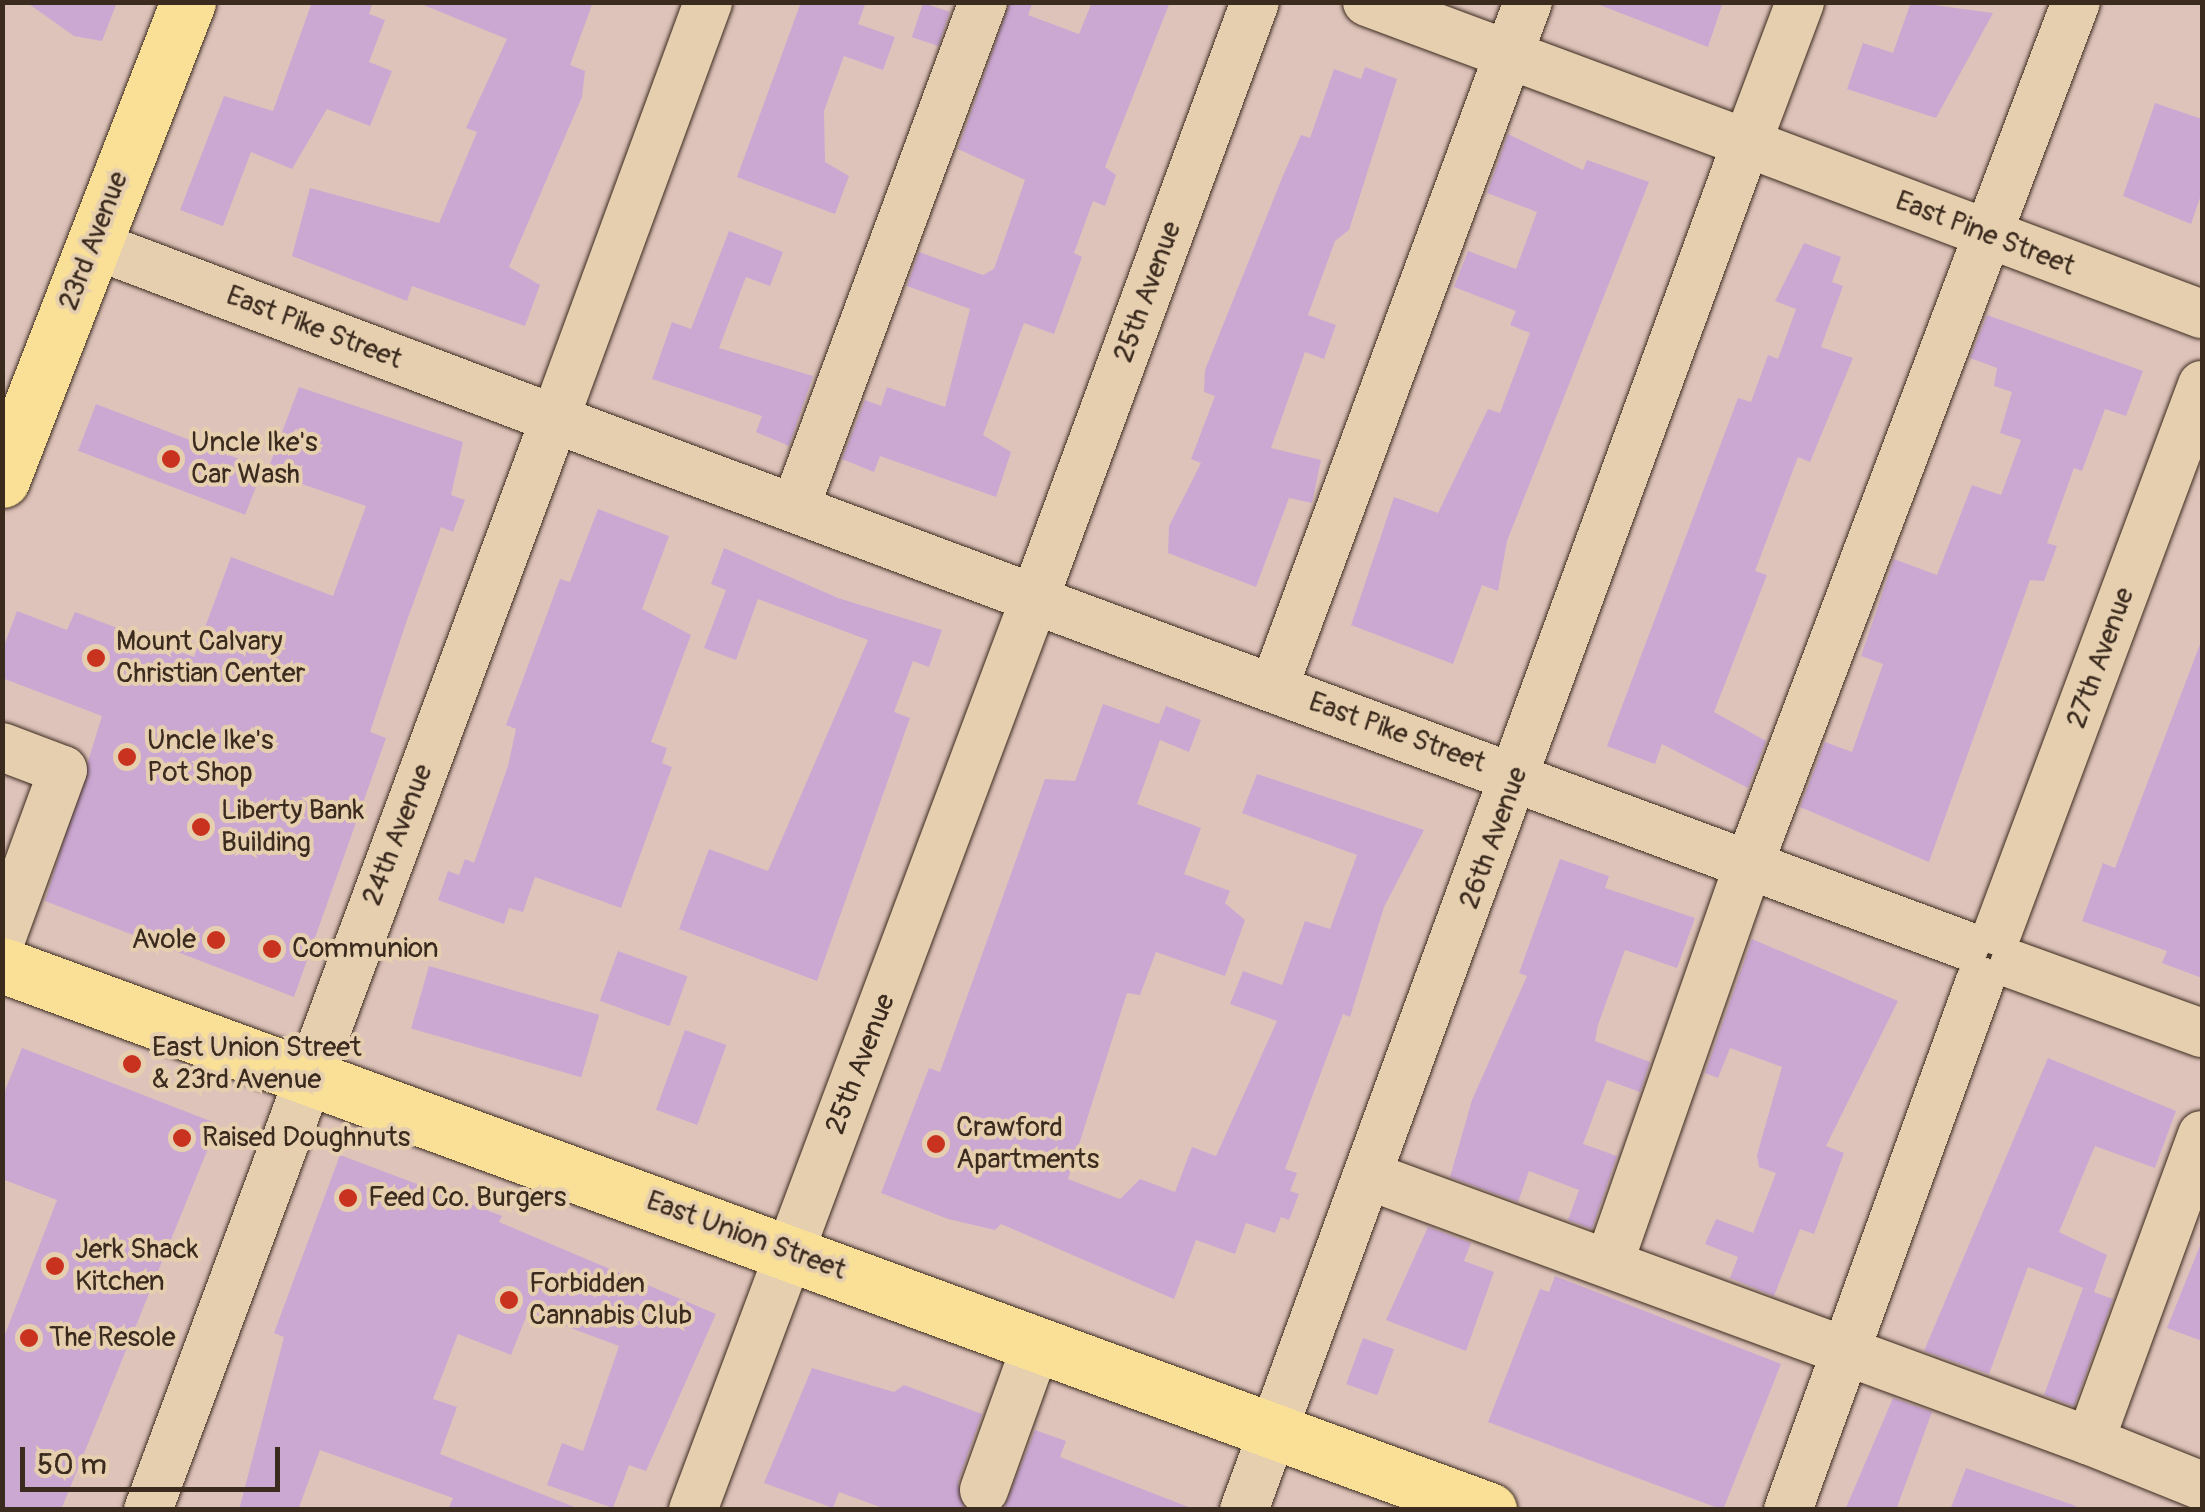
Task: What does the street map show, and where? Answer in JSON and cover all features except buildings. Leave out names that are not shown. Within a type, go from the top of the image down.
[{"type":"main road","name":"23rd Avenue","points":[[2,480],[188,2]]},
{"type":"main road","name":"East Union Street","points":[[2,965],[1489,1510]]},
{"type":"street","name":"24th Avenue","points":[[148,1510],[708,2]]},
{"type":"street","points":[[795,508],[983,2]]},
{"type":"street","name":"25th Avenue","points":[[694,1510],[1255,2]]},
{"type":"street","name":"East Pine Street","points":[[1367,2],[2202,314]]},
{"type":"street","points":[[1274,688],[1528,2]]},
{"type":"street","name":"26th Avenue","points":[[1244,1510],[1800,2]]},
{"type":"street","points":[[1608,1263],[1748,864],[2076,2]]},
{"type":"street","name":"East Pike Street","points":[[92,244],[555,421],[2202,1033]]},
{"type":"street","points":[[2202,314],[2202,330]]},
{"type":"street","name":"27th Avenue","points":[[1788,1510],[2202,385]]},
{"type":"street","points":[[2,747],[63,770],[2,937]]},
{"type":"street","points":[[2090,1441],[2202,1136]]},
{"type":"street","points":[[1369,1176],[1844,1355],[2090,1441],[2202,1486]]},
{"type":"street","points":[[984,1490],[1037,1343]]},
{"type":"place","name":"Uncle Ike's Car Wash","points":[[171,459]]},
{"type":"place","name":"Mount Calvary Christian Center","points":[[96,658]]},
{"type":"place","name":"Uncle Ike's Pot Shop","points":[[127,757]]},
{"type":"place","name":"Liberty Bank Building","points":[[201,827]]},
{"type":"place","name":"Avole","points":[[216,940]]},
{"type":"place","name":"Communion","points":[[272,949]]},
{"type":"place","name":"East Union Street & 23rd Avenue","points":[[132,1064]]},
{"type":"place","name":"Raised Doughnuts","points":[[182,1138]]},
{"type":"place","name":"Crawford Apartments","points":[[936,1144]]},
{"type":"place","name":"Feed Co. Burgers","points":[[348,1198]]},
{"type":"place","name":"Jerk Shack Kitchen","points":[[55,1266]]},
{"type":"place","name":"Forbidden Cannabis Club","points":[[509,1300]]},
{"type":"place","name":"The Resole","points":[[29,1338]]}]
